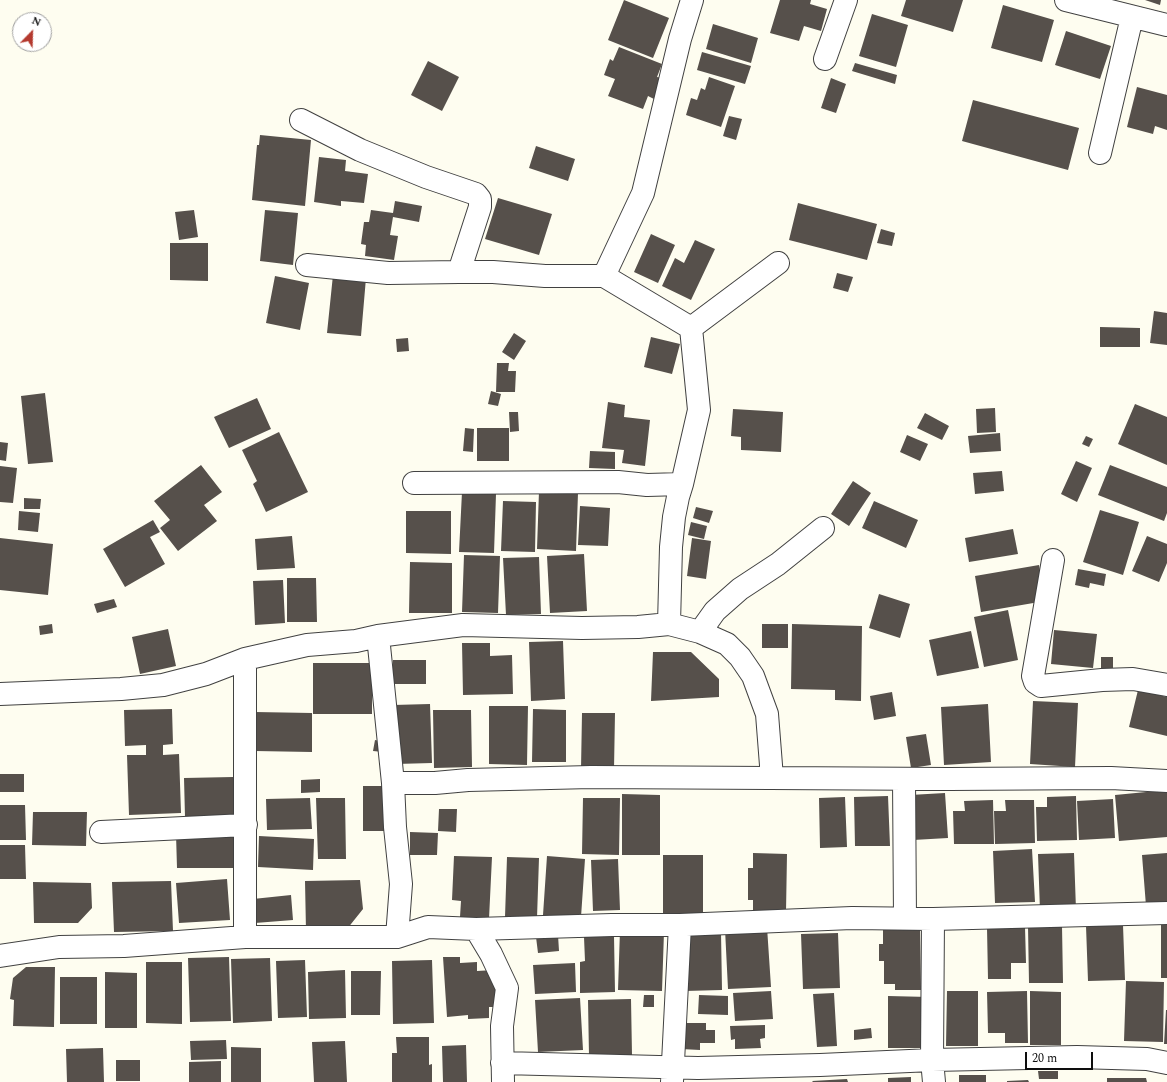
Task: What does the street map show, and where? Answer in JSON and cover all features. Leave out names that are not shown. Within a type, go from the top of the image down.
[{"type":"street","points":[[604,276],[643,193],[680,39],[692,0]]},
{"type":"street","points":[[826,59],[846,0]]},
{"type":"street","points":[[1066,0],[1167,25]]},
{"type":"street","points":[[1100,153],[1132,17]]},
{"type":"street","points":[[301,120],[360,150],[426,177],[476,194],[480,200],[480,208],[459,272]]},
{"type":"street","points":[[691,328],[778,263]]},
{"type":"street","points":[[307,265],[388,273],[493,272],[545,276],[604,276],[691,328]]},
{"type":"street","points":[[669,624],[671,548],[674,517],[699,410],[691,328]]},
{"type":"street","points":[[414,483],[618,482],[647,485],[682,484]]},
{"type":"street","points":[[700,632],[715,611],[740,589],[778,564],[823,528]]},
{"type":"street","points":[[1053,560],[1034,676],[1035,682],[1041,686],[1102,680],[1133,679],[1167,686]]},
{"type":"street","points":[[0,694],[120,689],[163,685],[206,674],[246,659],[307,645],[356,641],[378,636],[462,625],[582,628],[638,627],[669,624],[700,632],[727,644],[740,657],[754,676],[767,714],[772,778]]},
{"type":"street","points":[[378,636],[393,783],[395,827],[401,884],[397,937]]},
{"type":"street","points":[[246,659],[246,937]]},
{"type":"street","points":[[393,783],[435,783],[468,780],[591,777],[904,779],[1111,778],[1167,781]]},
{"type":"street","points":[[904,779],[905,918]]},
{"type":"street","points":[[101,832],[246,825]]},
{"type":"street","points":[[0,956],[59,947],[124,946],[246,937],[397,937],[428,927],[476,929],[612,925],[680,925],[852,918],[934,918],[1167,913]]},
{"type":"street","points":[[934,918],[932,1060],[934,1082]]},
{"type":"street","points":[[673,1074],[680,925]]},
{"type":"street","points":[[476,929],[491,954],[507,988],[502,1026],[502,1072],[673,1074],[698,1068],[932,1060],[1077,1058],[1147,1059],[1167,1062]]},
{"type":"building","points":[[624,0],[669,18],[653,58],[608,40]]},
{"type":"building","points":[[780,0],[811,0],[810,4],[827,9],[821,31],[804,26],[799,41],[770,33]]},
{"type":"building","points":[[906,0],[963,0],[953,32],[901,16]]},
{"type":"building","points":[[1145,0],[1161,0],[1160,5]]},
{"type":"building","points":[[1003,5],[1054,20],[1042,62],[991,48]]},
{"type":"building","points":[[872,14],[908,25],[896,67],[859,56]]},
{"type":"building","points":[[713,24],[758,38],[751,63],[706,49]]},
{"type":"building","points":[[1066,31],[1111,46],[1100,79],[1055,65]]},
{"type":"building","points":[[619,47],[662,64],[657,77],[662,78],[654,99],[648,96],[643,109],[608,96],[615,79],[604,75],[610,59],[613,61]]},
{"type":"building","points":[[702,52],[751,66],[745,84],[697,70]]},
{"type":"building","points":[[428,61],[459,77],[442,111],[411,95]]},
{"type":"building","points":[[855,63],[897,75],[895,84],[852,71]]},
{"type":"building","points":[[709,77],[735,86],[721,127],[686,115],[691,98],[697,100],[701,88],[705,90]]},
{"type":"building","points":[[831,78],[846,84],[836,113],[821,108]]},
{"type":"building","points":[[1137,87],[1167,95],[1167,130],[1155,126],[1153,134],[1127,127]]},
{"type":"building","points":[[973,100],[1079,128],[1068,170],[962,141]]},
{"type":"building","points":[[729,116],[742,119],[736,140],[723,136]]},
{"type":"building","points":[[260,135],[311,140],[305,206],[252,200],[257,145],[259,145]]},
{"type":"building","points":[[536,146],[575,159],[568,181],[529,168]]},
{"type":"building","points":[[319,157],[346,160],[345,171],[368,174],[364,203],[341,201],[341,206],[314,202]]},
{"type":"building","points":[[498,198],[552,214],[539,255],[485,239]]},
{"type":"building","points":[[395,201],[422,206],[419,222],[393,217],[390,235],[398,236],[394,260],[365,256],[366,245],[361,244],[364,222],[369,222],[371,210],[393,213]]},
{"type":"building","points":[[798,203],[877,224],[867,260],[789,240]]},
{"type":"building","points":[[194,210],[198,237],[179,240],[175,212]]},
{"type":"building","points":[[265,210],[298,213],[293,265],[260,261]]},
{"type":"building","points":[[881,229],[895,233],[892,246],[877,243]]},
{"type":"building","points":[[651,234],[675,245],[658,283],[634,272]]},
{"type":"building","points":[[695,240],[715,249],[691,300],[662,286],[675,258],[684,263]]},
{"type":"building","points":[[170,243],[208,243],[208,281],[170,280]]},
{"type":"building","points":[[837,273],[853,277],[848,292],[833,288]]},
{"type":"building","points":[[333,275],[366,278],[361,336],[327,333]]},
{"type":"building","points":[[275,276],[309,283],[300,330],[266,323]]},
{"type":"building","points":[[1154,311],[1167,313],[1167,345],[1150,343]]},
{"type":"building","points":[[1100,327],[1140,328],[1140,347],[1100,347]]},
{"type":"building","points":[[514,333],[526,341],[514,360],[502,352]]},
{"type":"building","points":[[651,337],[680,344],[672,374],[644,367]]},
{"type":"building","points":[[408,338],[409,351],[397,352],[396,339]]},
{"type":"building","points":[[497,363],[509,363],[508,371],[516,371],[515,392],[496,392]]},
{"type":"building","points":[[491,391],[501,394],[498,406],[488,404]]},
{"type":"building","points":[[45,393],[53,462],[28,464],[21,396]]},
{"type":"building","points":[[257,398],[271,429],[229,448],[214,417]]},
{"type":"building","points":[[608,402],[625,405],[624,417],[650,420],[645,466],[622,463],[624,450],[602,448]]},
{"type":"building","points":[[1135,404],[1167,417],[1167,465],[1118,444]]},
{"type":"building","points":[[995,408],[996,432],[977,433],[976,409]]},
{"type":"building","points":[[733,409],[783,412],[781,452],[741,450],[741,437],[731,436]]},
{"type":"building","points":[[509,412],[518,412],[519,431],[510,432]]},
{"type":"building","points":[[925,413],[949,426],[942,440],[917,428]]},
{"type":"building","points":[[465,428],[474,429],[473,452],[463,451]]},
{"type":"building","points":[[477,428],[509,428],[509,461],[477,461]]},
{"type":"building","points":[[279,432],[308,492],[266,512],[253,484],[257,481],[242,450]]},
{"type":"building","points":[[1000,433],[1001,451],[970,453],[968,436]]},
{"type":"building","points":[[907,435],[928,444],[920,461],[900,452]]},
{"type":"building","points":[[1086,436],[1093,439],[1089,447],[1082,444]]},
{"type":"building","points":[[0,442],[8,443],[6,461],[0,460]]},
{"type":"building","points":[[590,451],[615,452],[615,469],[589,468]]},
{"type":"building","points":[[1076,461],[1092,468],[1077,502],[1061,494]]},
{"type":"building","points":[[201,465],[222,492],[204,505],[217,521],[178,551],[160,528],[170,520],[154,501]]},
{"type":"building","points":[[1110,465],[1167,487],[1167,513],[1164,521],[1098,495]]},
{"type":"building","points":[[0,466],[17,468],[13,503],[0,502]]},
{"type":"building","points":[[1002,471],[1004,491],[975,494],[973,473]]},
{"type":"building","points":[[853,481],[871,493],[849,526],[831,514]]},
{"type":"building","points":[[539,491],[578,493],[576,551],[537,549]]},
{"type":"building","points":[[462,492],[496,494],[494,553],[459,552]]},
{"type":"building","points":[[24,498],[41,499],[40,509],[24,509]]},
{"type":"building","points":[[503,501],[536,502],[535,552],[501,551]]},
{"type":"building","points":[[874,501],[918,520],[906,548],[862,528]]},
{"type":"building","points":[[580,506],[610,508],[608,546],[578,545]]},
{"type":"building","points":[[696,507],[713,511],[709,523],[693,518]]},
{"type":"building","points":[[1100,510],[1139,522],[1123,575],[1083,562]]},
{"type":"building","points":[[19,511],[40,513],[38,532],[18,530]]},
{"type":"building","points":[[406,511],[451,511],[451,554],[406,553]]},
{"type":"building","points":[[153,520],[160,532],[150,537],[165,564],[125,587],[103,549]]},
{"type":"building","points":[[691,522],[707,526],[704,539],[688,535]]},
{"type":"building","points":[[1013,529],[1018,554],[969,562],[965,538]]},
{"type":"building","points":[[292,536],[295,568],[257,570],[255,539]]},
{"type":"building","points":[[1147,536],[1167,544],[1167,563],[1159,582],[1132,571]]},
{"type":"building","points":[[0,538],[53,544],[48,595],[0,590]]},
{"type":"building","points":[[692,538],[711,541],[706,579],[687,576]]},
{"type":"building","points":[[584,554],[587,611],[550,613],[547,556]]},
{"type":"building","points":[[464,555],[500,556],[498,613],[462,612]]},
{"type":"building","points":[[539,557],[541,614],[506,615],[503,558]]},
{"type":"building","points":[[410,562],[452,563],[452,613],[409,613]]},
{"type":"building","points":[[1039,565],[1045,601],[981,612],[975,576]]},
{"type":"building","points":[[1078,569],[1106,574],[1104,586],[1090,583],[1089,588],[1075,585]]},
{"type":"building","points":[[287,578],[316,578],[317,622],[287,622]]},
{"type":"building","points":[[283,580],[285,623],[255,625],[253,581]]},
{"type":"building","points":[[879,594],[910,604],[900,638],[869,628]]},
{"type":"building","points":[[114,599],[117,607],[97,613],[94,604]]},
{"type":"building","points":[[1008,610],[1018,660],[984,667],[974,617]]},
{"type":"building","points":[[52,624],[53,633],[40,635],[39,626]]},
{"type":"building","points":[[762,624],[788,624],[788,648],[762,648]]},
{"type":"building","points":[[792,624],[862,626],[861,701],[835,700],[835,690],[791,689]]},
{"type":"building","points":[[168,629],[176,666],[140,674],[132,637]]},
{"type":"building","points":[[1054,630],[1097,634],[1093,668],[1051,664]]},
{"type":"building","points":[[971,631],[979,668],[937,676],[929,640]]},
{"type":"building","points":[[563,641],[565,699],[531,701],[529,642]]},
{"type":"building","points":[[462,643],[490,643],[490,656],[512,655],[513,694],[463,695]]},
{"type":"building","points":[[653,652],[691,652],[719,679],[719,697],[651,701]]},
{"type":"building","points":[[1101,657],[1113,657],[1113,668],[1101,668]]},
{"type":"building","points":[[393,660],[426,660],[426,684],[392,684]]},
{"type":"building","points":[[313,663],[372,663],[372,714],[313,714]]},
{"type":"building","points":[[1138,690],[1167,697],[1167,736],[1129,727]]},
{"type":"building","points":[[892,692],[896,716],[874,720],[870,696]]},
{"type":"building","points":[[1033,701],[1078,703],[1075,767],[1030,764]]},
{"type":"building","points":[[430,704],[432,763],[396,764],[393,705]]},
{"type":"building","points":[[988,704],[991,762],[944,765],[941,707]]},
{"type":"building","points":[[489,706],[528,706],[527,765],[489,764]]},
{"type":"building","points":[[172,709],[173,744],[163,745],[163,755],[179,754],[181,813],[129,815],[127,755],[146,755],[146,745],[125,746],[124,710]]},
{"type":"building","points":[[533,709],[566,710],[566,762],[532,762]]},
{"type":"building","points":[[433,710],[471,710],[472,767],[434,768]]},
{"type":"building","points":[[255,712],[312,713],[312,752],[255,751]]},
{"type":"building","points":[[582,713],[615,713],[614,769],[581,769]]},
{"type":"building","points":[[926,734],[931,765],[911,768],[906,737]]},
{"type":"building","points":[[375,740],[385,742],[383,752],[373,751]]},
{"type":"building","points":[[0,774],[24,774],[24,792],[0,792]]},
{"type":"building","points":[[233,777],[235,816],[185,817],[184,778]]},
{"type":"building","points":[[320,779],[320,792],[301,793],[301,780]]},
{"type":"building","points":[[363,786],[389,786],[389,831],[363,831]]},
{"type":"building","points":[[1167,790],[1167,837],[1119,841],[1115,795]]},
{"type":"building","points":[[945,793],[948,838],[913,840],[910,795]]},
{"type":"building","points":[[622,794],[660,795],[660,855],[622,855]]},
{"type":"building","points":[[888,796],[890,846],[855,846],[854,797]]},
{"type":"building","points":[[1076,796],[1077,840],[1037,841],[1036,807],[1047,807],[1047,797]]},
{"type":"building","points":[[845,797],[847,847],[820,848],[819,798]]},
{"type":"building","points":[[310,798],[312,829],[267,830],[266,799]]},
{"type":"building","points":[[316,798],[345,798],[346,859],[318,859]]},
{"type":"building","points":[[583,798],[620,798],[619,855],[582,854]]},
{"type":"building","points":[[1113,799],[1115,838],[1079,840],[1077,801]]},
{"type":"building","points":[[993,800],[994,844],[954,844],[953,811],[965,811],[964,801]]},
{"type":"building","points":[[1005,800],[1034,800],[1035,843],[995,844],[994,811],[1006,811]]},
{"type":"building","points":[[0,805],[25,805],[26,840],[0,840]]},
{"type":"building","points":[[439,809],[457,809],[456,832],[438,831]]},
{"type":"building","points":[[33,812],[87,812],[86,846],[32,845]]},
{"type":"building","points":[[410,832],[438,833],[437,855],[410,855]]},
{"type":"building","points":[[233,833],[234,868],[177,868],[176,834]]},
{"type":"building","points":[[259,836],[314,839],[313,870],[258,867]]},
{"type":"building","points":[[0,845],[25,845],[26,879],[0,879]]},
{"type":"building","points":[[1032,849],[1035,902],[995,903],[993,851]]},
{"type":"building","points":[[753,853],[787,854],[786,912],[753,912],[753,900],[748,900],[748,868],[753,868]]},
{"type":"building","points":[[1074,853],[1076,910],[1040,911],[1038,854]]},
{"type":"building","points":[[1167,853],[1167,905],[1146,906],[1142,855]]},
{"type":"building","points":[[663,855],[703,855],[703,913],[663,913]]},
{"type":"building","points":[[454,856],[492,857],[489,919],[460,917],[461,901],[452,900]]},
{"type":"building","points":[[547,856],[585,859],[581,917],[543,915]]},
{"type":"building","points":[[507,857],[539,858],[537,918],[505,917]]},
{"type":"building","points":[[618,859],[620,910],[593,911],[591,860]]},
{"type":"building","points":[[227,879],[230,920],[179,923],[176,883]]},
{"type":"building","points":[[360,880],[363,909],[347,929],[306,931],[305,881]]},
{"type":"building","points":[[171,881],[173,931],[114,932],[112,882]]},
{"type":"building","points":[[33,882],[91,883],[92,908],[78,923],[34,923]]},
{"type":"building","points":[[291,895],[293,920],[255,923],[253,899]]},
{"type":"building","points":[[1161,924],[1167,925],[1167,978],[1161,978]]},
{"type":"building","points":[[1123,925],[1125,980],[1088,981],[1086,926]]},
{"type":"building","points":[[1028,926],[1062,926],[1063,983],[1029,983]]},
{"type":"building","points":[[767,927],[771,987],[728,989],[725,929]]},
{"type":"building","points":[[883,927],[920,927],[921,990],[895,990],[895,984],[884,984],[884,961],[879,961],[879,944],[883,944]]},
{"type":"building","points":[[1025,927],[1026,963],[1011,963],[1011,979],[988,979],[987,928]]},
{"type":"building","points":[[620,930],[664,932],[662,991],[618,990]]},
{"type":"building","points":[[721,932],[722,990],[685,991],[683,933]]},
{"type":"building","points":[[838,933],[840,988],[803,989],[801,934]]},
{"type":"building","points":[[558,935],[559,951],[538,953],[536,937]]},
{"type":"building","points":[[614,936],[615,992],[580,993],[580,962],[585,961],[584,937]]},
{"type":"building","points":[[229,957],[231,1021],[190,1022],[188,958]]},
{"type":"building","points":[[443,957],[460,957],[460,963],[477,962],[477,971],[494,970],[496,1007],[489,1007],[489,1018],[468,1019],[468,1015],[447,1017]]},
{"type":"building","points":[[270,958],[272,1021],[233,1023],[231,959]]},
{"type":"building","points":[[305,960],[307,1017],[278,1018],[276,961]]},
{"type":"building","points":[[432,960],[434,1023],[393,1024],[392,961]]},
{"type":"building","points":[[146,962],[182,962],[182,1024],[146,1023]]},
{"type":"building","points":[[575,963],[576,992],[535,994],[533,965]]},
{"type":"building","points":[[26,967],[55,967],[54,1027],[13,1026],[14,1000],[10,999],[13,978]]},
{"type":"building","points":[[345,970],[346,1018],[309,1019],[308,972]]},
{"type":"building","points":[[351,971],[381,971],[380,1015],[351,1015]]},
{"type":"building","points":[[105,972],[137,973],[137,1028],[105,1028]]},
{"type":"building","points":[[60,977],[97,977],[97,1024],[60,1024]]},
{"type":"building","points":[[1126,981],[1164,982],[1163,1042],[1124,1041]]},
{"type":"building","points":[[771,991],[773,1019],[735,1021],[733,993]]},
{"type":"building","points":[[947,991],[978,991],[978,1046],[946,1046]]},
{"type":"building","points":[[1027,991],[1028,1043],[1005,1043],[1005,1033],[988,1033],[987,992]]},
{"type":"building","points":[[1030,991],[1061,992],[1061,1045],[1030,1045]]},
{"type":"building","points":[[834,993],[837,1046],[817,1047],[813,994]]},
{"type":"building","points":[[644,995],[654,995],[654,1007],[643,1007]]},
{"type":"building","points":[[699,995],[728,996],[728,1015],[698,1014]]},
{"type":"building","points":[[888,996],[929,997],[928,1048],[888,1048]]},
{"type":"building","points":[[580,998],[583,1050],[538,1052],[535,1000]]},
{"type":"building","points":[[631,999],[632,1055],[589,1056],[588,1000]]},
{"type":"building","points":[[1166,1010],[1167,1044],[1164,1044]]},
{"type":"building","points":[[685,1023],[706,1023],[706,1030],[715,1030],[715,1043],[700,1043],[700,1050],[681,1049]]},
{"type":"building","points":[[765,1025],[765,1038],[760,1039],[761,1048],[735,1049],[735,1039],[731,1040],[730,1026]]},
{"type":"building","points":[[871,1028],[872,1038],[854,1040],[854,1030]]},
{"type":"building","points":[[396,1037],[429,1037],[429,1065],[432,1064],[432,1082],[392,1082],[392,1053],[397,1053]]},
{"type":"building","points":[[226,1040],[227,1059],[191,1060],[190,1041]]},
{"type":"building","points":[[345,1041],[347,1082],[314,1082],[312,1042]]},
{"type":"building","points":[[466,1045],[467,1082],[443,1082],[442,1046]]},
{"type":"building","points":[[231,1047],[261,1048],[261,1082],[231,1082]]},
{"type":"building","points":[[103,1048],[104,1082],[67,1082],[66,1049]]},
{"type":"building","points":[[116,1060],[140,1060],[140,1081],[116,1081]]},
{"type":"building","points":[[221,1061],[221,1082],[189,1082],[189,1062]]},
{"type":"building","points":[[1038,1071],[1058,1071],[1058,1079],[1039,1079]]},
{"type":"building","points":[[959,1075],[986,1075],[986,1082],[959,1082]]},
{"type":"building","points":[[911,1077],[911,1082],[888,1082],[888,1078]]},
{"type":"building","points":[[1107,1078],[1146,1078],[1147,1082],[1107,1082]]},
{"type":"building","points":[[847,1079],[848,1082],[812,1081]]},
{"type":"building","points":[[1028,1080],[1029,1082],[1007,1082],[1007,1081]]}]
